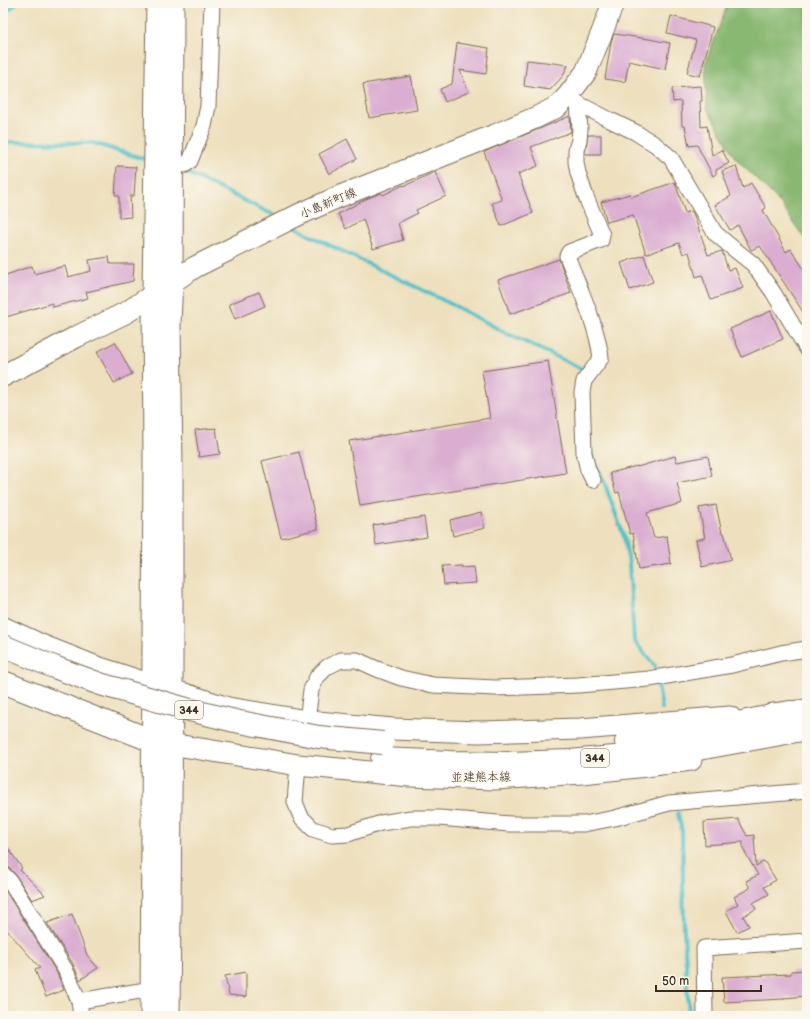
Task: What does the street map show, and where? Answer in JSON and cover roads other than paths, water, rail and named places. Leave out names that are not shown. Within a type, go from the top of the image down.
[{"type":"highway","points":[[3,628],[42,646],[95,667],[163,688]]},
{"type":"highway","name":"344","points":[[3,646],[100,684],[190,710],[235,721],[382,751],[451,762],[509,763],[569,761],[693,750],[807,729]]},
{"type":"highway","name":"344","points":[[3,661],[98,698],[186,725],[231,735],[318,750],[382,751],[451,748],[568,747],[618,743],[699,731],[798,711]]},
{"type":"highway","points":[[3,682],[162,742]]},
{"type":"main road","points":[[157,3],[164,158],[172,282],[170,322],[172,469],[162,742],[162,800],[168,1016]]},
{"type":"main road","points":[[163,688],[154,461],[153,294],[164,158],[173,3]]},
{"type":"main road","name":"小島新町線","points":[[3,376],[127,312],[196,267],[298,215],[496,135],[573,100],[604,30],[613,3]]},
{"type":"main road","points":[[163,688],[228,708],[307,721],[392,729],[479,732],[580,729],[798,711]]},
{"type":"main road","name":"並建熊本線","points":[[162,742],[298,765],[410,776],[495,778],[582,773],[722,756],[807,736]]},
{"type":"main road","points":[[152,1016],[152,990],[162,800]]},
{"type":"street","points":[[164,158],[185,165],[190,161],[204,126],[208,106],[212,3]]},
{"type":"street","points":[[573,100],[635,132],[656,145],[672,158],[715,233],[753,264],[773,292],[807,349]]},
{"type":"street","points":[[573,100],[580,129],[576,150],[578,173],[586,197],[602,235],[602,240],[569,252],[567,256],[600,346],[601,358],[584,381],[582,392],[584,453],[588,470],[593,480]]},
{"type":"street","points":[[307,721],[311,690],[317,677],[327,667],[341,660],[357,660],[401,678],[433,685],[495,688],[578,685],[649,679],[732,665],[781,653],[807,649]]},
{"type":"street","points":[[298,765],[295,802],[301,817],[313,829],[332,836],[348,834],[381,823],[411,818],[439,818],[510,824],[584,824],[615,818],[669,803],[807,791]]},
{"type":"street","points":[[3,874],[9,880],[65,969],[79,1001],[81,1016]]},
{"type":"street","points":[[705,1016],[704,948],[807,941]]},
{"type":"street","points":[[79,1001],[152,990]]},
{"type":"waterway","points":[[3,15],[17,3]]},
{"type":"waterway","points":[[3,142],[93,143],[148,160]]},
{"type":"waterway","points":[[183,171],[278,217]]},
{"type":"waterway","points":[[292,225],[307,234],[587,372]]},
{"type":"waterway","points":[[591,454],[603,479],[624,537],[629,563],[634,641],[655,666],[656,674]]},
{"type":"waterway","points":[[657,681],[662,708]]},
{"type":"waterway","points":[[678,813],[682,832],[684,932],[689,1016]]}]
